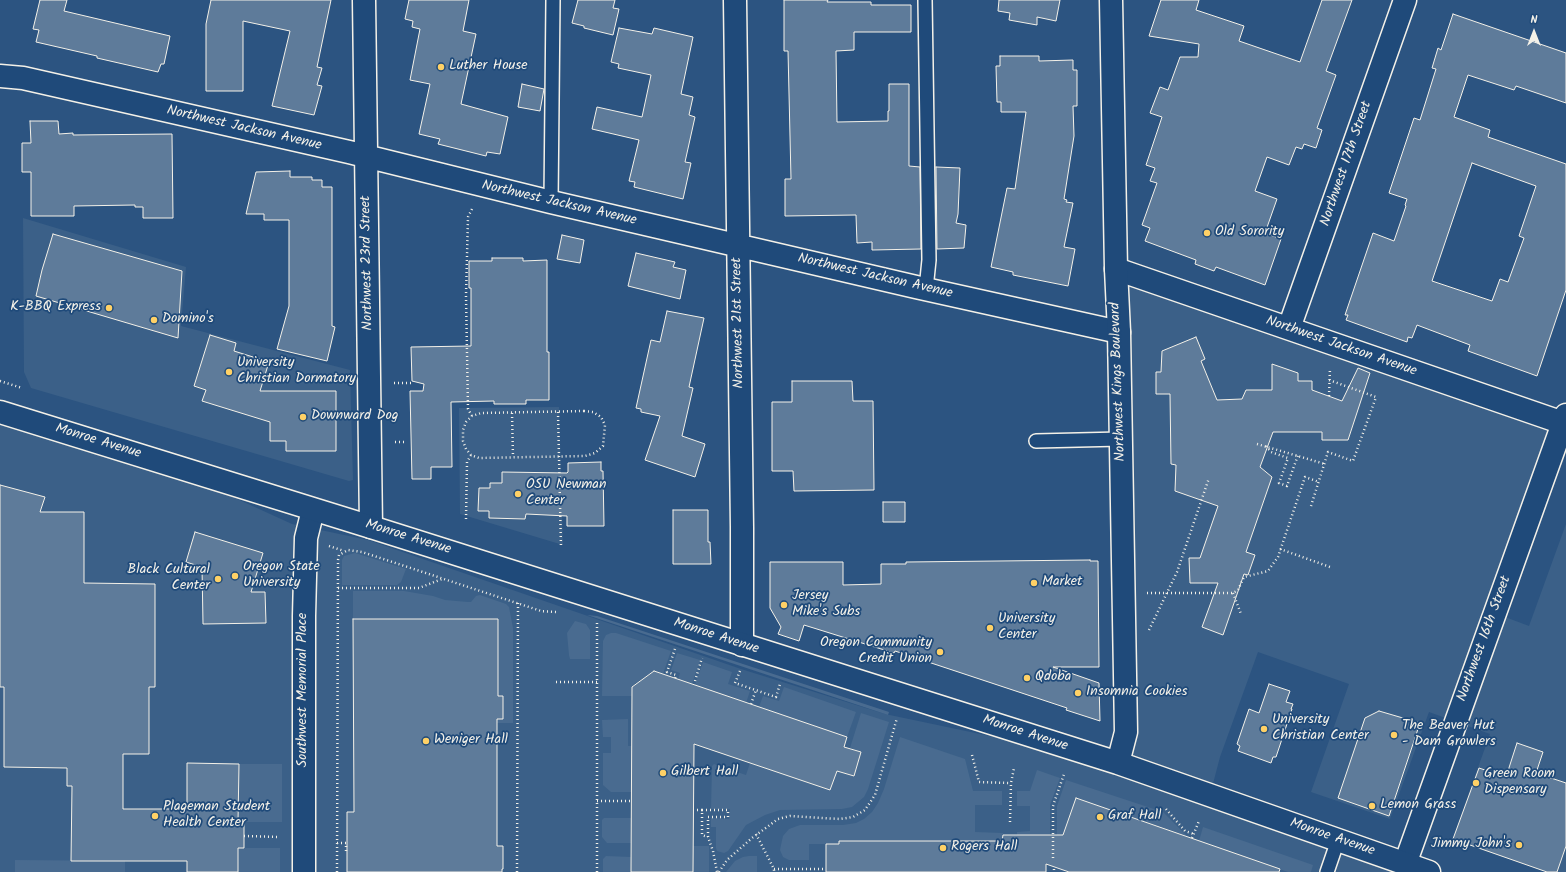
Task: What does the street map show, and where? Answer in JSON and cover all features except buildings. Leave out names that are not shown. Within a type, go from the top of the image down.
[{"type":"street","name":"Northwest 23rd Street","points":[[364,0],[371,527]]},
{"type":"street","name":"Northwest 21st Street","points":[[735,0],[742,645]]},
{"type":"street","name":"Northwest Kings Boulevard","points":[[1111,0],[1126,732],[1118,763]]},
{"type":"street","name":"Northwest 17th Street","points":[[1289,328],[1405,0]]},
{"type":"street","name":"Northwest Jackson Avenue","points":[[0,76],[30,80],[367,156],[551,202],[738,246],[1119,332]]},
{"type":"street","name":"Northwest Jackson Avenue","points":[[1116,269],[1565,421]]},
{"type":"street","name":"Monroe Avenue","points":[[0,412],[371,527],[1118,763],[1429,872]]},
{"type":"street","name":"Northwest 16th Street","points":[[1405,864],[1565,421]]},
{"type":"street","name":"Southwest Memorial Place","points":[[304,872],[304,592],[306,538],[313,510]]},
{"type":"lane","points":[[551,202],[553,0]]},
{"type":"lane","points":[[925,0],[929,260],[926,289]]},
{"type":"lane","points":[[1036,441],[1121,439]]},
{"type":"lane","points":[[1327,872],[1338,840]]},
{"type":"path","points":[[472,416],[468,409],[466,296],[468,217],[475,201]]},
{"type":"path","points":[[1329,396],[1330,364]]},
{"type":"path","points":[[0,380],[22,388]]},
{"type":"path","points":[[1311,506],[1328,452],[1353,461],[1376,397],[1329,380]]},
{"type":"path","points":[[394,383],[412,383]]},
{"type":"path","points":[[512,412],[513,457]]},
{"type":"path","points":[[512,412],[593,412],[601,417],[605,425],[603,446],[595,454],[585,456],[479,458],[471,455],[466,449],[463,441],[466,422],[472,416],[481,413],[512,412]]},
{"type":"path","points":[[558,412],[561,548]]},
{"type":"path","points":[[395,442],[407,442]]},
{"type":"path","points":[[1257,444],[1325,464]]},
{"type":"path","points":[[1266,446],[1270,452],[1288,458],[1279,483],[1287,486],[1298,455]]},
{"type":"path","points":[[466,519],[467,462],[471,455]]},
{"type":"path","points":[[1146,593],[1233,593],[1238,590],[1244,577],[1268,571],[1278,557],[1305,477],[1319,482]]},
{"type":"path","points":[[1147,634],[1177,572],[1209,478]]},
{"type":"path","points":[[1280,549],[1330,567]]},
{"type":"path","points":[[337,872],[339,555],[348,550],[362,552],[541,611],[560,612]]},
{"type":"path","points":[[338,588],[419,588],[442,578]]},
{"type":"path","points":[[1233,593],[1241,614]]},
{"type":"path","points":[[517,872],[518,603]]},
{"type":"path","points":[[597,624],[597,872]]},
{"type":"path","points":[[675,649],[667,672],[676,675],[675,679]]},
{"type":"path","points":[[695,681],[702,658]]},
{"type":"path","points":[[740,671],[735,683],[776,697],[780,684]]},
{"type":"path","points":[[556,682],[597,682]]},
{"type":"path","points":[[751,704],[756,690]]},
{"type":"path","points":[[718,872],[727,860],[756,834],[778,819],[790,816],[840,819],[853,817],[865,810],[875,795],[903,696]]},
{"type":"path","points":[[972,755],[979,782],[1011,783]]},
{"type":"path","points":[[1010,822],[1011,783],[1014,768]]},
{"type":"path","points":[[1053,858],[1053,806],[1064,774]]},
{"type":"path","points":[[597,801],[632,801]]},
{"type":"path","points":[[1166,809],[1185,831],[1194,834]]},
{"type":"path","points":[[693,810],[728,810],[728,817],[708,817],[708,837],[718,872]]},
{"type":"path","points":[[702,810],[702,835],[708,837]]},
{"type":"path","points":[[1192,838],[1198,821]]},
{"type":"path","points":[[756,834],[774,870],[826,869]]},
{"type":"path","points":[[244,836],[286,837]]},
{"type":"path","points":[[337,843],[346,843],[346,854]]},
{"type":"shaded area","points":[[23,218],[186,267],[181,326],[350,370],[353,480],[349,481],[31,388],[24,372]]},
{"type":"shaded area","name":"Oregon State University","points":[[1113,274],[1548,429],[1489,611],[1529,626],[1566,524],[1566,872],[1548,872],[1452,840],[1490,734],[1429,712],[1390,819],[1311,792],[1349,684],[1258,652],[1220,757],[1210,795],[1429,872],[0,872],[0,416],[134,452],[292,524],[368,540],[741,669],[885,714],[1118,763]]},
{"type":"shaded area","points":[[559,407],[563,545],[460,514],[459,408]]},
{"type":"shaded area","points":[[355,553],[406,569],[401,582],[397,585],[342,585],[342,560],[344,556]]},
{"type":"shaded area","points":[[353,591],[404,591],[433,596],[445,600],[468,602],[471,602],[476,596],[480,595],[506,604],[509,607],[513,628],[513,723],[497,723],[497,719],[503,718],[503,696],[498,696],[498,619],[353,619]]},
{"type":"shaded area","points":[[587,615],[597,616],[889,712],[888,715]]},
{"type":"shaded area","points":[[575,621],[586,624],[590,630],[590,659],[570,659],[567,633]]},
{"type":"shaded area","points":[[616,633],[671,651],[663,674],[654,671],[632,686],[632,696],[602,696],[603,641],[606,635]]},
{"type":"shaded area","points":[[677,653],[700,660],[692,684],[678,680],[680,673],[671,670]]},
{"type":"shaded area","points":[[703,662],[732,672],[728,684],[750,691],[746,703],[695,685]]},
{"type":"shaded area","points":[[784,687],[856,712],[847,737],[759,707],[763,696],[779,701]]},
{"type":"shaded area","points":[[861,713],[889,722],[868,789],[864,797],[852,807],[842,809],[780,810],[765,815],[746,825],[728,851],[724,853],[717,851],[716,827],[711,827],[711,818],[729,819],[730,809],[711,809],[712,766],[714,764],[746,775],[750,763],[830,790],[837,771],[854,776],[861,752],[850,748]]},
{"type":"shaded area","points":[[628,719],[628,746],[632,746],[632,792],[611,792],[603,785],[603,753],[611,753],[611,737],[603,737],[602,720]]},
{"type":"shaded area","points":[[900,737],[965,759],[973,791],[1002,791],[1002,805],[975,805],[975,832],[1003,833],[1003,841],[839,841],[839,852],[834,844],[809,844],[809,860],[789,860],[783,857],[780,850],[781,845],[783,836],[789,829],[800,825],[843,825],[856,823],[864,819],[872,812],[884,789]]},
{"type":"shaded area","points":[[239,764],[282,764],[282,822],[238,822]]},
{"type":"shaded area","points":[[1037,770],[1060,778],[1050,805],[1050,835],[1017,835],[1017,832],[1030,831],[1030,806],[1017,806],[1017,791],[1030,791]]},
{"type":"shaded area","points":[[1066,780],[1163,812],[1187,836],[1077,798],[1059,846],[1057,846],[1057,806]]},
{"type":"shaded area","points":[[604,818],[631,818],[631,843],[607,843],[602,837],[602,820]]},
{"type":"shaded area","points":[[1203,827],[1313,865],[1311,872],[1288,872],[1199,841]]},
{"type":"shaded area","points":[[693,846],[709,846],[709,872],[693,872]]},
{"type":"shaded area","points":[[238,848],[280,848],[280,872],[238,872]]},
{"type":"shaded area","points":[[606,856],[631,857],[631,872],[603,872],[603,859]]},
{"type":"shaded area","points":[[749,856],[757,856],[757,872],[726,872],[735,861]]},
{"type":"shaded area","points":[[15,860],[125,861],[125,872],[15,872]]},
{"type":"place","name":"Luther House","points":[[441,67]]},
{"type":"place","name":"Old Sorority","points":[[1207,233]]},
{"type":"place","name":"K-BBQ Express","points":[[109,308]]},
{"type":"place","name":"Domino's","points":[[154,320]]},
{"type":"place","name":"University Christian Dormatory","points":[[229,372]]},
{"type":"place","name":"Downward Dog","points":[[303,417]]},
{"type":"place","name":"OSU Newman Center","points":[[518,494]]},
{"type":"place","name":"Oregon State University","points":[[235,576]]},
{"type":"place","name":"Black Cultural Center","points":[[218,579]]},
{"type":"place","name":"Market","points":[[1034,583]]},
{"type":"place","name":"Jersey Mike's Subs","points":[[784,605]]},
{"type":"place","name":"University Center","points":[[990,628]]},
{"type":"place","name":"Oregon Community Credit Union","points":[[940,652]]},
{"type":"place","name":"Qdoba","points":[[1027,678]]},
{"type":"place","name":"Insomnia Cookies","points":[[1078,693]]},
{"type":"place","name":"University Christian Center","points":[[1264,729]]},
{"type":"place","name":"The Beaver Hut - Dam Growlers","points":[[1394,735]]},
{"type":"place","name":"Weniger Hall","points":[[426,741]]},
{"type":"place","name":"Gilbert Hall","points":[[663,773]]},
{"type":"place","name":"Green Room Dispensary","points":[[1476,783]]},
{"type":"place","name":"Lemon Grass","points":[[1372,806]]},
{"type":"place","name":"Plageman Student Health Center","points":[[155,816]]},
{"type":"place","name":"Graf Hall","points":[[1100,817]]},
{"type":"place","name":"Jimmy John's","points":[[1519,845]]},
{"type":"place","name":"Rogers Hall","points":[[943,848]]}]
